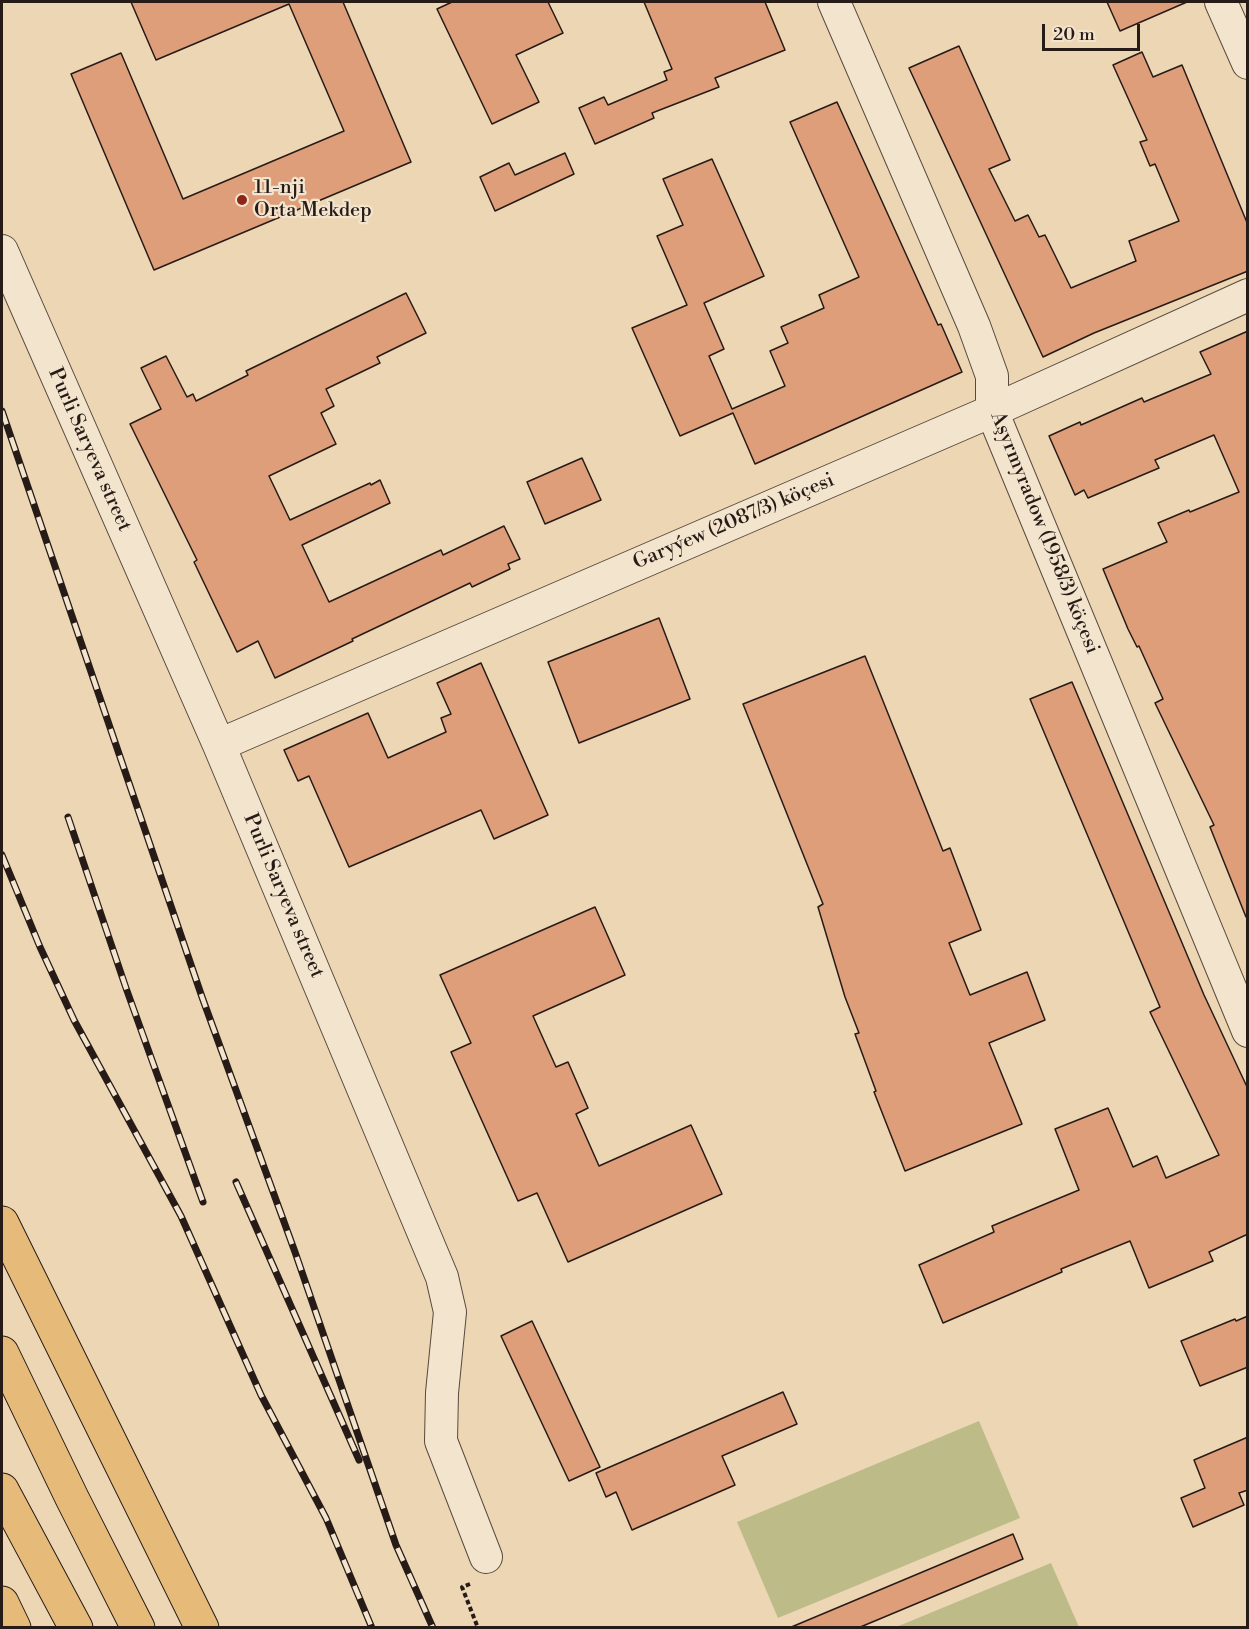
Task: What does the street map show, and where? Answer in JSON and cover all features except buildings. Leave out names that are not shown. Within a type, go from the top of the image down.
[{"type":"highway","points":[[2,1223],[202,1628]]},
{"type":"highway","points":[[2,1353],[138,1628]]},
{"type":"highway","points":[[2,1490],[76,1628]]},
{"type":"highway","points":[[2,1603],[14,1628]]},
{"type":"street","name":"Aşyrmyradow (1958/3) köçesi","points":[[834,2],[974,326],[992,376],[992,411],[1248,1031]]},
{"type":"street","points":[[1221,2],[1248,63]]},
{"type":"street","name":"Purli Saryeva street","points":[[2,251],[219,745],[441,1277],[450,1312],[442,1393],[441,1441],[479,1570]]},
{"type":"street","name":"Garyýew (2087/3) köçesi","points":[[219,745],[992,411],[1248,295]]},
{"type":"path","points":[[478,1628],[462,1587],[479,1570]]},
{"type":"shaded area","points":[[979,1421],[1020,1518],[778,1618],[737,1522]]},
{"type":"shaded area","points":[[1051,1563],[1079,1627],[896,1627],[918,1618]]},
{"type":"railway","points":[[2,411],[202,997],[295,1252],[396,1545],[433,1628]]},
{"type":"railway","points":[[68,817],[126,988],[203,1202]]},
{"type":"railway","points":[[2,855],[40,947],[74,1020],[181,1216],[261,1395],[326,1518],[372,1628]]},
{"type":"railway","points":[[236,1182],[359,1460]]},
{"type":"place","name":"11-nji Orta Mekdep","points":[[242,200]]}]
